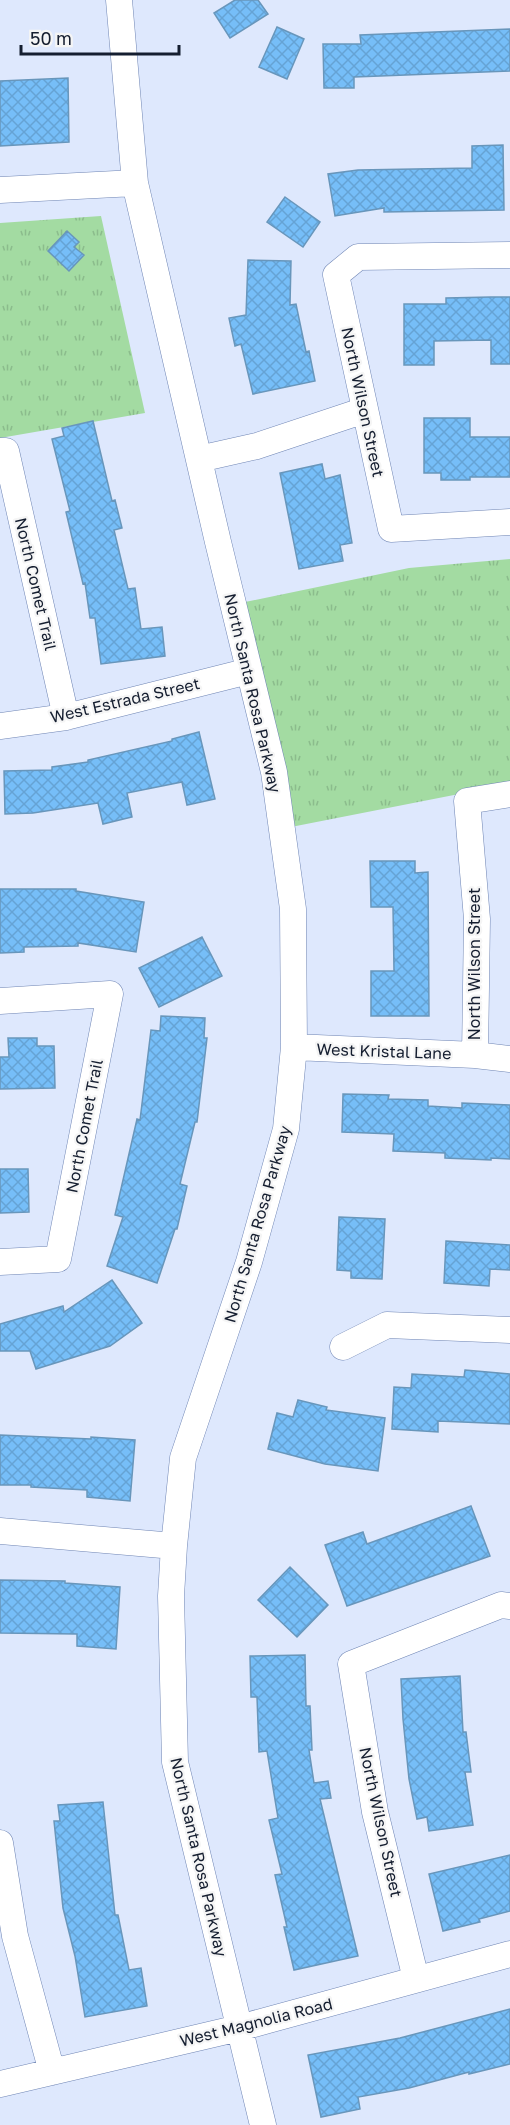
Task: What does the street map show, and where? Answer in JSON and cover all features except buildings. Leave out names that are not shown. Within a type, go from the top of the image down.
[{"type":"street","name":"North Santa Rosa Parkway","points":[[119,0],[135,183],[274,772],[293,909],[294,1047],[286,1128],[249,1262],[183,1458],[171,1596],[175,1762],[263,2125]]},
{"type":"street","points":[[0,190],[135,183]]},
{"type":"street","name":"North Wilson Street","points":[[510,255],[358,257],[336,275],[391,529],[510,522]]},
{"type":"street","points":[[199,459],[258,446],[365,410]]},
{"type":"street","name":"North Comet Trail","points":[[3,451],[66,717]]},
{"type":"street","name":"West Estrada Street","points":[[0,726],[66,717],[249,671]]},
{"type":"street","name":"North Wilson Street","points":[[475,1055],[477,919],[467,801],[510,794]]},
{"type":"street","name":"North Comet Trail","points":[[0,1001],[110,994],[58,1259],[0,1262]]},
{"type":"street","name":"West Kristal Lane","points":[[294,1047],[475,1055],[510,1059]]},
{"type":"street","points":[[343,1347],[387,1325],[510,1330]]},
{"type":"street","points":[[0,1531],[174,1546]]},
{"type":"street","name":"North Wilson Street","points":[[416,1979],[375,1812],[351,1664],[501,1605],[510,1606]]},
{"type":"street","points":[[0,1843],[15,1936],[52,2072]]},
{"type":"street","name":"West Magnolia Road","points":[[0,2084],[239,2028],[510,1954]]},
{"type":"green space","points":[[101,216],[145,413],[0,438],[0,223]]},
{"type":"green space","points":[[510,559],[510,784],[291,827],[245,602],[409,568]]}]
